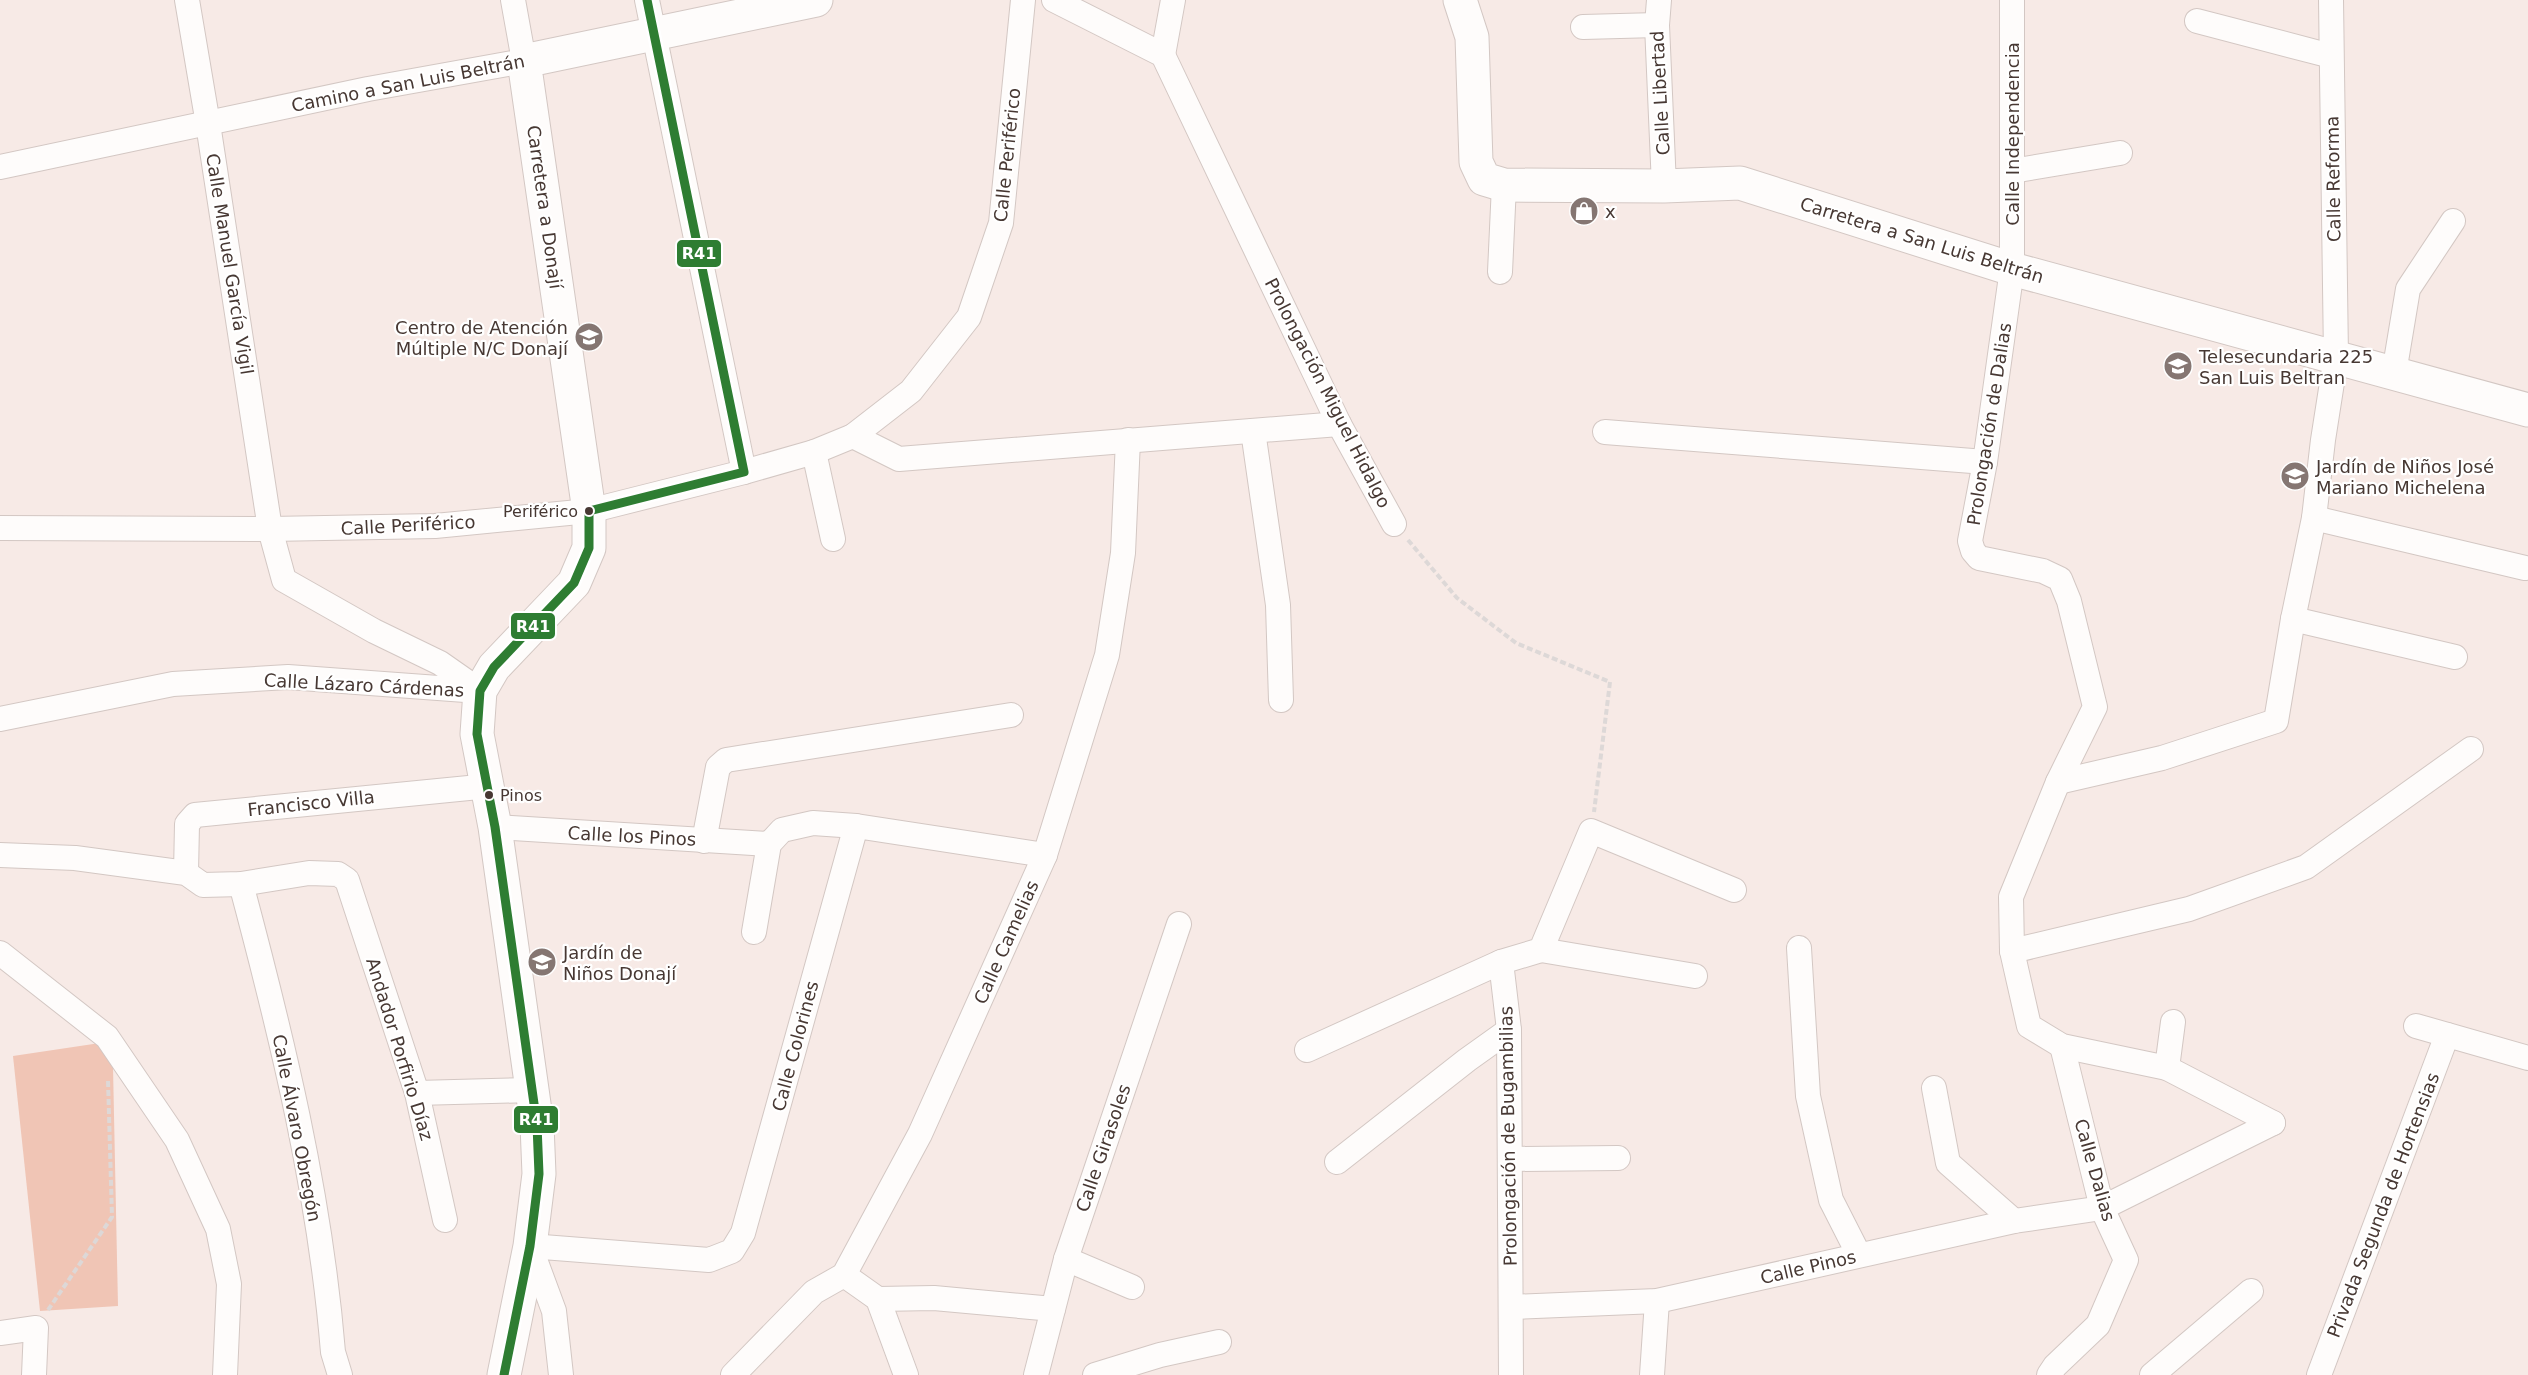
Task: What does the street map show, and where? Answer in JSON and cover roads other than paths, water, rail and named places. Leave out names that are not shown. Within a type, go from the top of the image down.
[{"type":"main road","name":"Camino a San Luis Beltrán","points":[[524,61],[816,0]]},
{"type":"main road","points":[[1460,0],[1472,37],[1476,162],[1484,179],[1504,185]]},
{"type":"main road","name":"Carretera a Donají","points":[[504,1375],[530,1246],[539,1174],[537,1125],[489,786],[477,734],[480,691],[494,667],[574,583],[589,548],[589,511],[524,61]]},
{"type":"main road","name":"Carretera a San Luis Beltrán","points":[[1504,185],[1664,186],[1740,183],[2012,269],[2528,410]]},
{"type":"street","name":"Calle Manuel García Vigil","points":[[187,0],[270,529],[284,580],[374,631],[440,663],[480,691]]},
{"type":"street","name":"Carretera a Donají","points":[[513,0],[524,61]]},
{"type":"street","points":[[647,0],[744,472]]},
{"type":"street","name":"Calle Periférico","points":[[0,528],[270,529],[435,526],[589,511],[744,472],[814,452],[853,436],[911,391],[969,318],[1001,223],[1023,0]]},
{"type":"street","points":[[1054,0],[1163,55],[1173,0]]},
{"type":"street","name":"Calle Libertad","points":[[1659,0],[1657,25],[1664,186]]},
{"type":"street","name":"Calle Independencia","points":[[2012,0],[2012,269]]},
{"type":"street","name":"Calle Reforma","points":[[2058,782],[2162,758],[2276,721],[2313,518],[2322,440],[2336,357],[2331,0]]},
{"type":"street","points":[[2197,21],[2331,56]]},
{"type":"street","points":[[1583,27],[1657,25]]},
{"type":"street","name":"Prolongación Miguel Hidalgo","points":[[1163,55],[1339,424],[1394,524]]},
{"type":"street","name":"Camino a San Luis Beltrán","points":[[0,167],[368,89],[524,61]]},
{"type":"street","points":[[2012,171],[2120,153]]},
{"type":"street","points":[[1500,272],[1504,185]]},
{"type":"street","points":[[2394,373],[2408,289],[2453,222]]},
{"type":"street","name":"Prolongación de Dalias","points":[[2012,269],[1985,462],[1970,542],[1979,558],[2043,571],[2060,579],[2069,601],[2095,707],[2058,782],[2011,897],[2012,951],[2029,1026],[2062,1046],[2167,1068]]},
{"type":"street","points":[[853,436],[899,459],[1339,424]]},
{"type":"street","points":[[1253,430],[1278,605],[1281,700]]},
{"type":"street","points":[[1605,432],[1985,462]]},
{"type":"street","name":"Calle Camelias","points":[[844,1275],[920,1134],[1045,855],[1107,655],[1124,552],[1128,440]]},
{"type":"street","points":[[814,452],[833,539]]},
{"type":"street","points":[[2313,518],[2525,568]]},
{"type":"street","points":[[2293,619],[2455,657]]},
{"type":"street","name":"Calle Lázaro Cárdenas","points":[[0,720],[173,684],[288,676],[480,691]]},
{"type":"street","points":[[704,841],[718,767],[726,760],[1011,715]]},
{"type":"street","points":[[2012,951],[2189,909],[2306,867],[2471,749]]},
{"type":"street","name":"Francisco Villa","points":[[186,873],[188,824],[195,815],[489,786]]},
{"type":"street","points":[[754,932],[769,844],[782,830],[813,823],[856,826],[1045,855]]},
{"type":"street","name":"Calle Colorines","points":[[530,1246],[709,1260],[732,1251],[743,1233],[856,826]]},
{"type":"street","name":"Calle los Pinos","points":[[495,827],[769,844]]},
{"type":"street","points":[[1541,950],[1591,831],[1734,891]]},
{"type":"street","points":[[0,855],[75,858],[186,873],[203,885],[241,884]]},
{"type":"street","name":"Andador Porfirio Díaz","points":[[241,884],[309,873],[338,874],[347,880],[417,1093],[445,1220]]},
{"type":"street","name":"Calle Álvaro Obregón","points":[[241,884],[269,990],[313,1194],[333,1352],[340,1375]]},
{"type":"street","name":"Calle Girasoles","points":[[1036,1375],[1066,1259],[1179,924]]},
{"type":"street","points":[[1799,948],[1808,1096],[1831,1200],[1859,1256]]},
{"type":"street","points":[[1307,1050],[1501,962],[1541,950],[1695,976]]},
{"type":"street","points":[[0,953],[107,1037],[177,1140],[218,1229],[229,1284],[225,1375]]},
{"type":"street","name":"Prolongación de Bugambilias","points":[[1501,962],[1509,1030],[1511,1375]]},
{"type":"street","points":[[2167,1068],[2173,1022]]},
{"type":"street","points":[[2416,1026],[2528,1058]]},
{"type":"street","points":[[1337,1162],[1467,1059],[1509,1030]]},
{"type":"street","name":"Privada Segunda de Hortensias","points":[[2319,1375],[2447,1035]]},
{"type":"street","name":"Calle Dalias","points":[[2060,1372],[2098,1325],[2126,1260],[2102,1208],[2062,1046]]},
{"type":"street","name":"Calle Pinos","points":[[1511,1306],[1657,1301],[2014,1221],[2102,1208],[2273,1123],[2167,1068]]},
{"type":"street","points":[[1934,1088],[1948,1163],[2014,1221]]},
{"type":"street","points":[[417,1093],[532,1090]]},
{"type":"street","points":[[1511,1158],[1617,1158]]},
{"type":"street","points":[[530,1246],[554,1311],[561,1375]]},
{"type":"street","points":[[1066,1259],[1132,1287]]},
{"type":"street","points":[[733,1375],[814,1292],[844,1275],[878,1299],[906,1375]]},
{"type":"street","points":[[2152,1375],[2251,1291]]},
{"type":"street","points":[[878,1299],[934,1298],[1053,1309]]},
{"type":"street","points":[[1652,1375],[1657,1301]]},
{"type":"street","points":[[0,1333],[36,1328],[34,1375]]},
{"type":"street","points":[[1095,1375],[1162,1365],[1219,1342]]},
{"type":"street","points":[[327,1375],[333,1352]]},
{"type":"place","name":"x","points":[[1584,211]]},
{"type":"place","name":"Centro de Atención Múltiple N/C Donají","points":[[589,337]]},
{"type":"place","name":"Telesecundaria 225 San Luis Beltran","points":[[2178,366]]},
{"type":"place","name":"Jardín de Niños José Mariano Michelena","points":[[2295,476]]},
{"type":"place","name":"Periférico","points":[[589,511]]},
{"type":"place","name":"Pinos","points":[[489,795]]},
{"type":"place","name":"Jardín de Niños Donají","points":[[542,962]]}]
